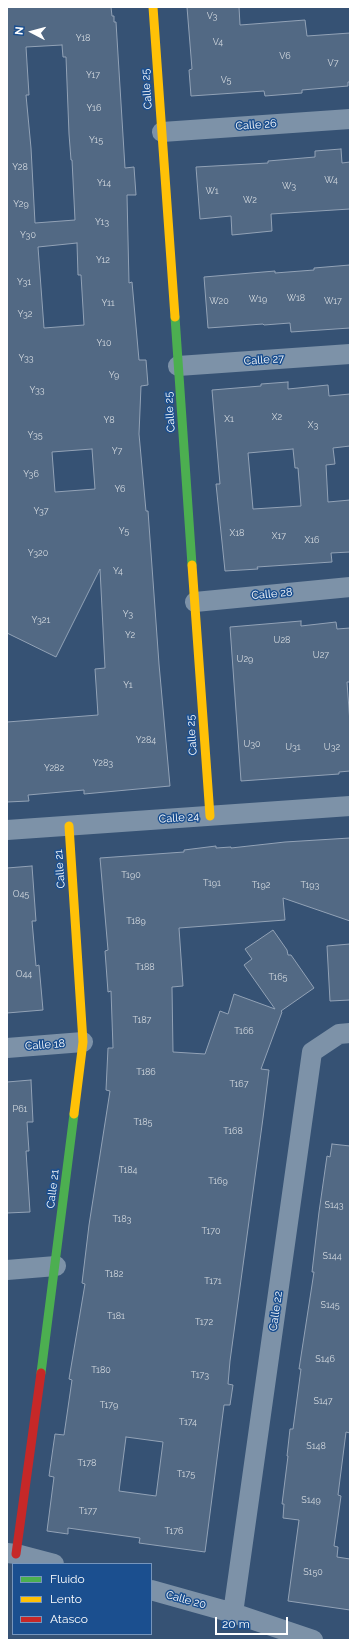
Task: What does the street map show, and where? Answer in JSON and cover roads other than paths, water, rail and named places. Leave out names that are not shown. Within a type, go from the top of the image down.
[{"type":"street","name":"Calle 25","points":[[153,7],[210,816]]},
{"type":"street","name":"Calle 26","points":[[162,132],[350,119]]},
{"type":"street","name":"Calle 27","points":[[178,366],[350,354]]},
{"type":"street","name":"Calle 28","points":[[195,602],[350,587]]},
{"type":"street","name":"Calle 24","points":[[7,830],[350,806]]},
{"type":"street","name":"Calle 21","points":[[12,1553],[56,1266],[83,1042],[69,826]]},
{"type":"street","name":"Calle 22","points":[[233,1613],[312,1052],[339,1034],[350,1033]]},
{"type":"street","name":"Calle 18","points":[[7,1048],[83,1042]]},
{"type":"street","points":[[7,1270],[56,1266]]},
{"type":"street","points":[[12,1553],[50,1563]]},
{"type":"street","name":"Calle 20","points":[[152,1590],[233,1613],[313,1640]]}]
